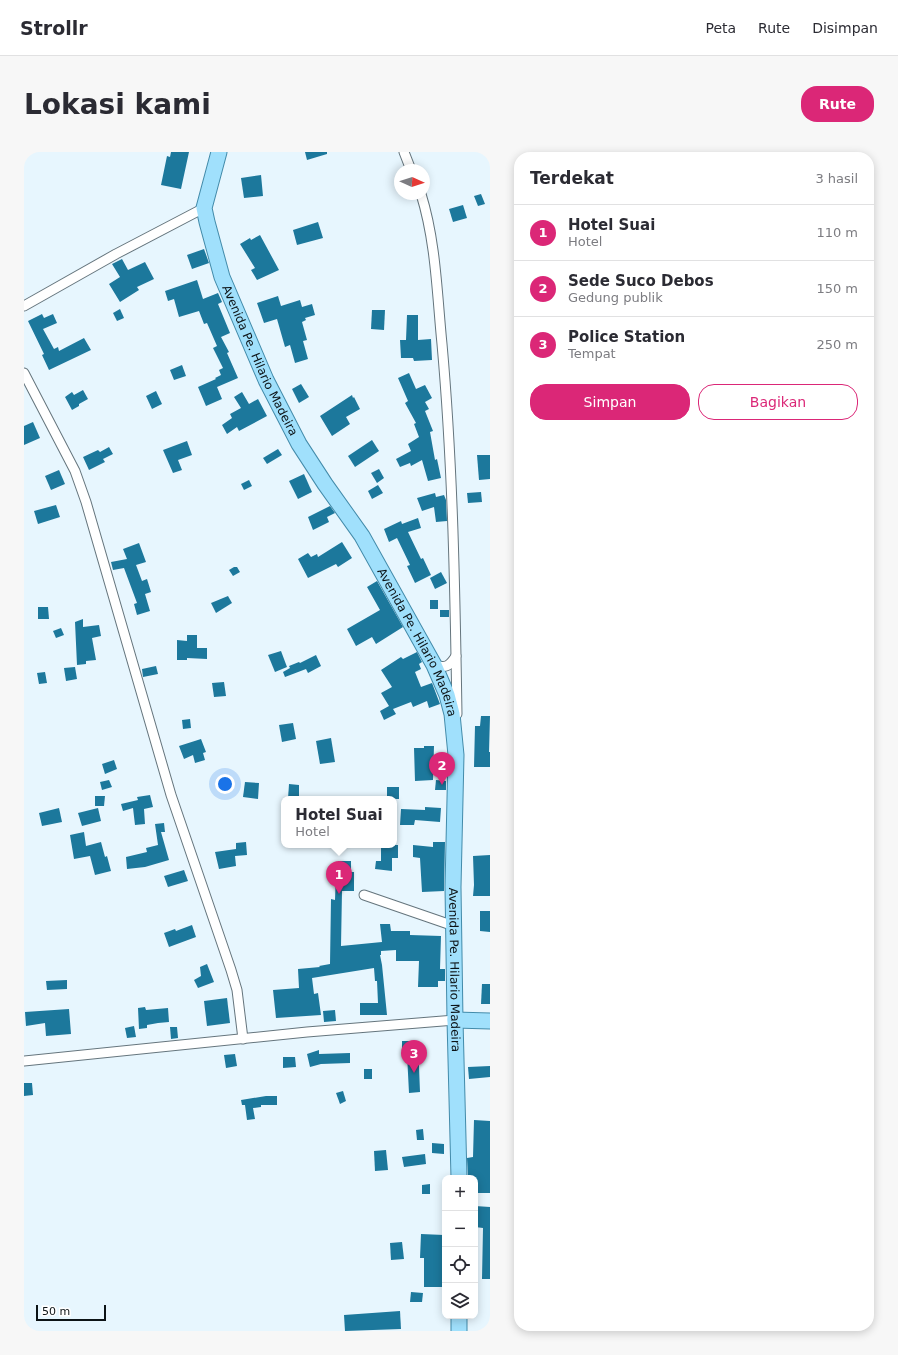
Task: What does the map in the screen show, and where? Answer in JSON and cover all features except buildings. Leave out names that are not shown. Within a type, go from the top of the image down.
[{"type":"main road","name":"Avenida Pe. Hilario Madeira","points":[[219,152],[204,208],[222,277],[266,380],[299,444],[362,536],[434,665],[447,695],[452,714],[456,755],[453,887],[454,1020],[459,1175]]},
{"type":"main road","points":[[454,1020],[490,1021]]},
{"type":"main road","points":[[458,1331],[459,1319]]},
{"type":"street","points":[[404,152],[409,164]]},
{"type":"street","points":[[423,200],[433,242],[445,378],[453,510],[456,656],[456,755]]},
{"type":"street","points":[[24,306],[116,254],[204,208]]},
{"type":"street","points":[[24,373],[75,471],[86,502],[172,795],[237,990],[243,1039]]},
{"type":"street","points":[[434,665],[443,667],[451,664],[456,656]]},
{"type":"street","points":[[364,896],[454,926]]},
{"type":"street","points":[[24,1061],[454,1020]]},
{"type":"place","name":"Sede Suco Debos","points":[[442,785]]},
{"type":"place","name":"Hotel Suai","points":[[339,894]]},
{"type":"place","name":"Police Station","points":[[414,1073]]}]
